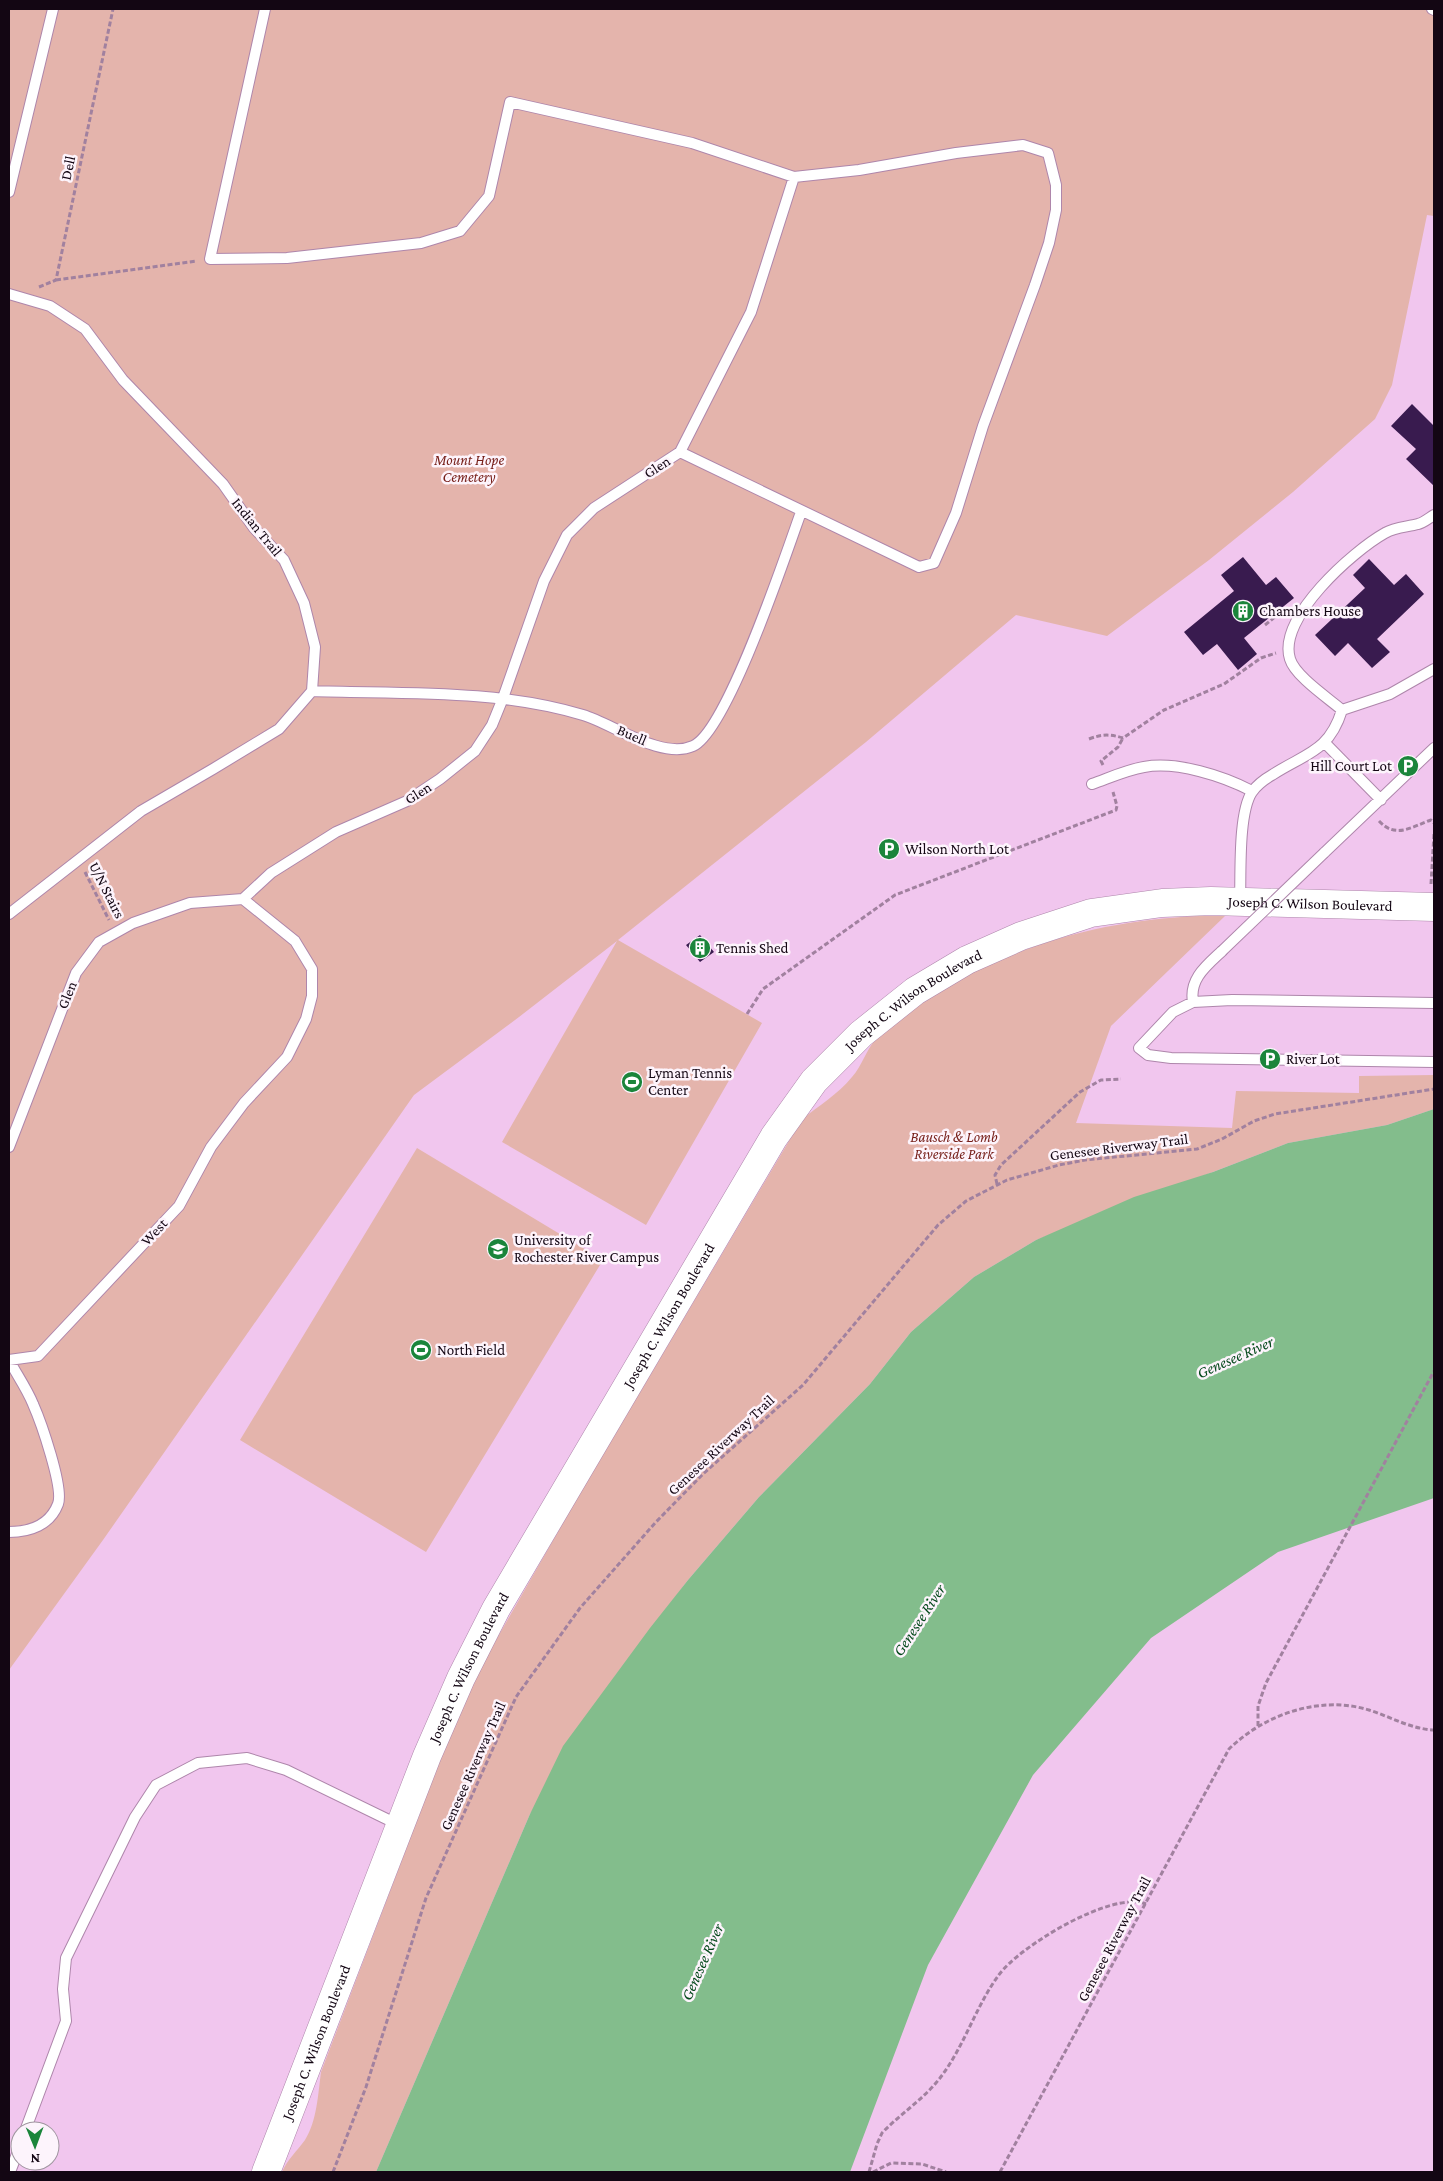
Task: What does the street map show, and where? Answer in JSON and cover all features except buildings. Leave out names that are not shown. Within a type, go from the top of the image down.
[{"type":"street","name":"Joseph C. Wilson Boulevard","points":[[266,2172],[400,1825],[461,1678],[496,1610],[774,1137],[814,1081],[861,1034],[915,991],[967,960],[1021,936],[1091,913],[1162,903],[1432,896]]},
{"type":"lane","points":[[9,192],[53,9]]},
{"type":"lane","points":[[265,9],[210,259],[287,258],[421,243],[460,231],[489,196],[510,102],[692,143],[794,177],[751,312],[680,452]]},
{"type":"lane","name":"Glen","points":[[9,1147],[76,973],[99,942],[133,923],[190,903],[243,899],[271,873],[336,832],[407,801],[440,779],[475,751],[492,724],[544,582],[567,535],[594,508],[680,452],[801,512],[919,567],[934,563],[956,513],[983,426],[1049,243],[1056,210],[1056,185],[1048,154],[1023,145],[956,153],[859,170],[794,177]]},
{"type":"lane","name":"Indian Trail","points":[[14,295],[50,306],[85,329],[123,380],[223,484],[254,528],[284,560],[304,603],[314,647],[312,691]]},
{"type":"lane","name":"Buell","points":[[312,691],[503,698],[583,715],[658,746],[676,750],[692,747],[711,731],[727,701],[756,635],[801,512]]},
{"type":"lane","points":[[1342,710],[1300,673],[1290,659],[1289,650],[1292,632],[1314,595],[1329,577],[1385,532],[1402,526],[1419,524],[1434,515]]},
{"type":"lane","points":[[1240,902],[1246,807],[1252,792],[1265,779],[1309,755],[1325,743],[1335,727],[1342,710],[1390,694],[1434,669]]},
{"type":"lane","points":[[9,914],[140,810],[213,770],[279,728],[312,691]]},
{"type":"lane","points":[[1325,743],[1381,800]]},
{"type":"lane","points":[[1193,1002],[1192,992],[1196,980],[1204,968],[1434,748]]},
{"type":"lane","points":[[1092,784],[1146,767],[1164,766],[1217,776],[1252,792]]},
{"type":"lane","name":"West","points":[[9,1532],[23,1532],[48,1522],[59,1503],[57,1474],[34,1404],[9,1360],[38,1356],[179,1206],[211,1147],[244,1103],[287,1057],[306,1019],[312,996],[312,969],[295,941],[243,899]]},
{"type":"lane","points":[[1434,1003],[1232,1000],[1193,1002],[1173,1012],[1139,1048],[1154,1057],[1170,1058],[1434,1062]]},
{"type":"lane","points":[[29,2121],[66,2021],[63,1989],[66,1958],[134,1818],[156,1784],[198,1763],[247,1758],[286,1770],[400,1825]]},
{"type":"path","name":"Dell","points":[[56,280],[113,9]]},
{"type":"path","points":[[14,295],[56,280],[210,259]]},
{"type":"path","points":[[747,1014],[763,989],[895,894],[1116,810],[1116,801],[1101,761],[1118,747],[1123,738],[1164,710],[1224,684],[1261,658],[1289,650]]},
{"type":"path","points":[[1089,739],[1102,735],[1113,735],[1123,738]]},
{"type":"path","points":[[1369,811],[1386,828],[1394,831],[1401,831],[1431,820],[1434,823]]},
{"type":"path","points":[[1432,896],[1434,834]]},
{"type":"path","name":"U/N Stairs","points":[[78,858],[116,932]]},
{"type":"path","points":[[997,1184],[995,1175],[1001,1165],[1065,1105],[1095,1082],[1122,1079]]},
{"type":"path","name":"Genesee Riverway Trail","points":[[333,2172],[366,2087],[426,1898],[516,1697],[580,1608],[654,1523],[703,1474],[803,1385],[900,1268],[948,1215],[975,1195],[997,1184],[1045,1168],[1072,1162],[1197,1149],[1222,1139],[1254,1121],[1275,1114],[1434,1089]]},
{"type":"path","points":[[1258,1726],[1258,1706],[1266,1683],[1434,1371]]},
{"type":"path","name":"Genesee Riverway Trail","points":[[1000,2172],[1229,1749],[1258,1726],[1304,1708],[1338,1704],[1370,1710],[1412,1727],[1434,1730]]},
{"type":"path","points":[[871,2172],[877,2144],[882,2133],[939,2080],[953,2060],[998,1975],[1016,1957],[1064,1925],[1086,1914],[1128,1901],[1139,1901],[1146,1904]]},
{"type":"path","points":[[871,2172],[891,2163],[922,2164],[946,2172]]},
{"type":"green space","name":"Mount Hope Cemetery","points":[[9,9],[1434,9],[1434,216],[1427,215],[1392,385],[1375,419],[1293,492],[1209,560],[1107,636],[1016,615],[866,742],[618,940],[762,1023],[646,1225],[502,1142],[617,941],[414,1095],[103,1540],[9,1670]]},
{"type":"green space","name":"Bausch & Lomb Riverside Park","points":[[1225,916],[1111,1026],[1076,1123],[1232,1128],[1236,1091],[1359,1093],[1359,1076],[1434,1075],[1434,1109],[1387,1125],[1288,1143],[1036,1240],[974,1277],[911,1332],[870,1384],[759,1497],[688,1580],[615,1676],[530,1814],[376,2172],[282,2172],[309,2133],[316,2107],[321,2072],[444,1750],[480,1668],[575,1502],[802,1119],[847,1083],[881,1033],[916,1006],[961,979],[993,963],[1026,950],[1093,930],[1163,918]]},
{"type":"green space","name":"North Field","points":[[417,1148],[603,1260],[426,1552],[240,1440]]},
{"type":"water","name":"Genesee River","points":[[1434,1109],[1434,1498],[1278,1552],[1151,1638],[1033,1775],[928,1965],[850,2172],[376,2172],[530,1814],[563,1746],[688,1580],[759,1497],[870,1384],[911,1332],[974,1277],[1036,1240],[1134,1197],[1213,1172],[1288,1143],[1387,1125]]},
{"type":"place","name":"Chambers House","points":[[1243,611]]},
{"type":"place","name":"Hill Court Lot","points":[[1408,766]]},
{"type":"place","name":"Wilson North Lot","points":[[889,849]]},
{"type":"place","name":"Tennis Shed","points":[[700,948]]},
{"type":"place","name":"River Lot","points":[[1270,1059]]},
{"type":"place","name":"Lyman Tennis Center","points":[[632,1082]]},
{"type":"place","name":"University of Rochester River Campus","points":[[498,1249]]},
{"type":"place","name":"North Field","points":[[421,1350]]}]
